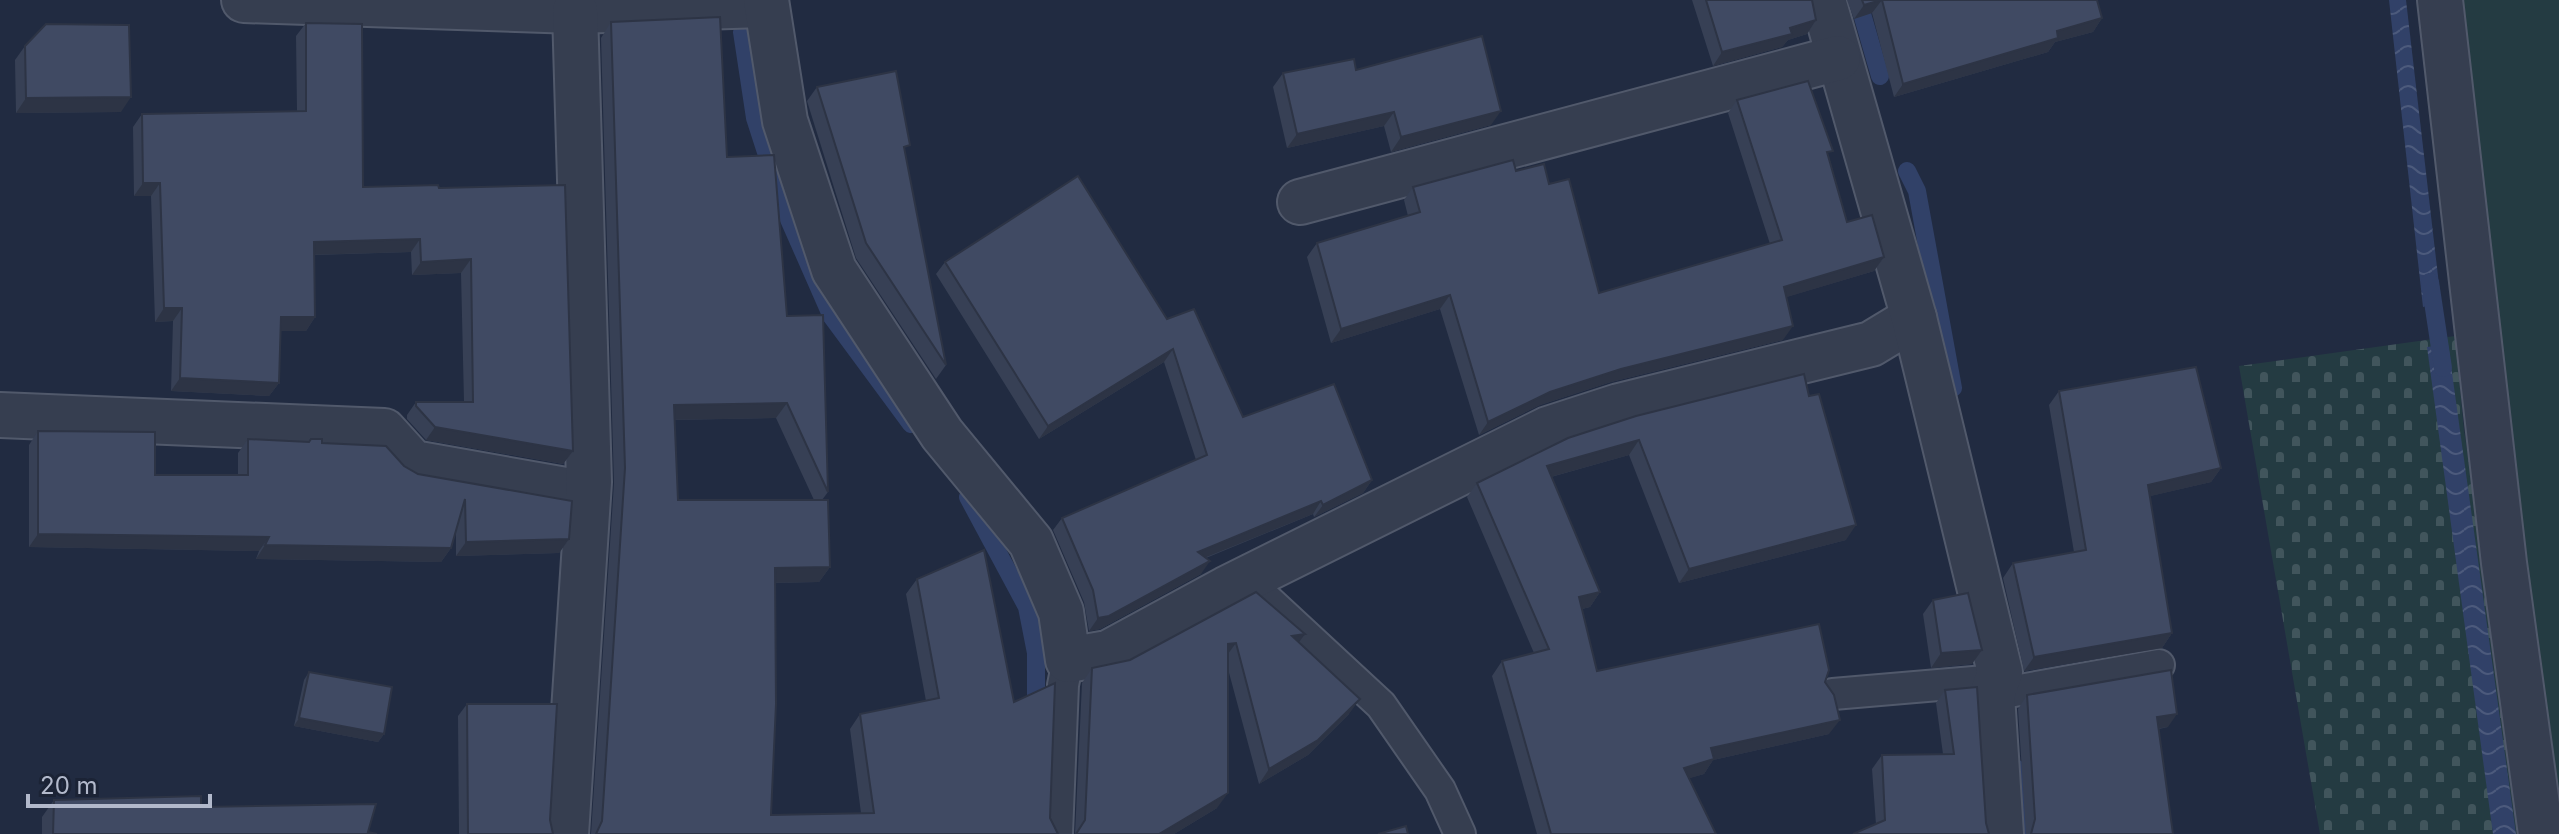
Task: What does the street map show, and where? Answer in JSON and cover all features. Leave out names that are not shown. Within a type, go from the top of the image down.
[{"type":"street","points":[[244,0],[575,11],[766,2],[785,121],[834,270],[942,434],[1031,542],[1061,612],[1068,660],[1108,653],[1548,429],[1619,406],[1871,344],[1914,318]]},
{"type":"street","points":[[1823,0],[1914,318],[2000,672],[1994,687],[2001,834]]},
{"type":"street","points":[[2440,0],[2504,563],[2541,834]]},
{"type":"street","points":[[566,834],[588,494],[575,11]]},
{"type":"street","points":[[1300,202],[1838,58]]},
{"type":"street","points":[[0,415],[384,431],[413,463],[588,494]]},
{"type":"lane","points":[[1247,581],[1381,705],[1440,790],[1460,834]]},
{"type":"lane","points":[[1057,834],[1059,741],[1068,660]]},
{"type":"lane","points":[[1833,694],[1994,687],[2159,665]]},
{"type":"green space","points":[[2461,0],[2559,0],[2559,815],[2487,247]]},
{"type":"green space","points":[[2455,336],[2464,430],[2523,834],[2320,834],[2239,366]]},
{"type":"water","points":[[2389,0],[2406,0],[2441,302],[2423,307]]},
{"type":"water","points":[[2448,344],[2516,834],[2493,834],[2427,347]]},
{"type":"building","points":[[1706,0],[1812,0],[1816,20],[1790,28],[1792,34],[1722,52]]},
{"type":"building","points":[[1862,0],[1881,0],[1864,5]]},
{"type":"building","points":[[1882,0],[2097,0],[2102,18],[2057,31],[2058,38],[1903,84]]},
{"type":"building","points":[[720,17],[727,157],[774,155],[787,316],[823,315],[828,492],[787,403],[674,405],[678,500],[828,500],[830,567],[775,568],[776,704],[771,815],[874,813],[860,714],[939,698],[917,579],[984,550],[1014,702],[1055,683],[1050,818],[1058,834],[596,834],[602,821],[625,468],[611,22]]},
{"type":"building","points":[[306,23],[362,24],[363,187],[565,185],[573,451],[435,427],[416,406],[416,402],[473,402],[471,259],[421,262],[420,239],[314,242],[315,317],[281,317],[279,383],[180,378],[182,308],[164,308],[160,183],[143,183],[142,114],[306,111]]},
{"type":"building","points":[[46,24],[129,25],[131,97],[26,98],[25,46]]},
{"type":"building","points":[[1482,36],[1501,111],[1401,137],[1394,112],[1297,134],[1283,73],[1354,59],[1356,70]]},
{"type":"building","points":[[896,71],[910,145],[904,147],[946,365],[866,243],[817,87]]},
{"type":"building","points":[[1808,81],[1833,151],[1827,152],[1847,222],[1872,215],[1884,257],[1784,287],[1793,326],[1621,369],[1550,392],[1488,422],[1450,295],[1341,329],[1317,243],[1420,212],[1413,187],[1513,160],[1516,171],[1544,164],[1549,184],[1569,179],[1599,293],[1782,240],[1737,100]]},
{"type":"building","points":[[1078,176],[1167,319],[1194,309],[1243,417],[1334,384],[1372,480],[1323,505],[1321,501],[1198,552],[1210,561],[1109,616],[1098,618],[1093,590],[1062,518],[1207,455],[1173,349],[1048,426],[945,262]]},
{"type":"building","points":[[2196,367],[2221,468],[2148,485],[2172,633],[2034,657],[2013,563],[2086,550],[2059,391]]},
{"type":"building","points":[[1804,374],[1809,396],[1819,394],[1856,525],[1689,569],[1639,440],[1547,466],[1600,592],[1579,597],[1597,671],[1819,624],[1829,670],[1825,682],[1834,695],[1840,720],[1711,748],[1714,759],[1684,768],[1716,834],[1551,834],[1502,661],[1549,649],[1477,483],[1568,438],[1636,416]]},
{"type":"building","points":[[38,431],[155,432],[155,475],[248,475],[248,439],[309,442],[311,439],[322,439],[322,443],[386,446],[404,466],[418,474],[572,501],[569,539],[466,542],[465,499],[451,548],[265,545],[269,537],[38,534]]},
{"type":"building","points":[[1256,592],[1305,634],[1292,636],[1360,699],[1318,740],[1269,769],[1236,643],[1228,644],[1228,793],[1159,834],[1076,834],[1085,820],[1092,668],[1130,660]]},
{"type":"building","points":[[1968,593],[1982,650],[1941,653],[1933,600]]},
{"type":"building","points":[[2171,670],[2177,714],[2157,717],[2173,834],[2031,834],[2035,819],[2027,695]]},
{"type":"building","points":[[309,672],[392,687],[384,734],[299,718]]},
{"type":"building","points":[[1977,687],[1989,834],[1853,834],[1885,820],[1882,755],[1954,754],[1945,690]]},
{"type":"building","points":[[467,704],[557,704],[550,820],[553,834],[468,834]]},
{"type":"building","points":[[201,796],[201,807],[376,804],[368,832],[377,834],[53,834],[54,800]]},
{"type":"building","points":[[1406,826],[1408,834],[1378,834]]},
{"type":"waterway","points":[[1858,0],[1880,76]]},
{"type":"waterway","points":[[742,32],[755,118],[784,208],[832,317],[911,424]]},
{"type":"waterway","points":[[1907,171],[1917,191],[1953,388]]},
{"type":"waterway","points":[[2430,282],[2443,368]]},
{"type":"waterway","points":[[968,497],[1027,607],[1036,653],[1036,715]]},
{"type":"waterway","points":[[2017,769],[2024,834]]}]
